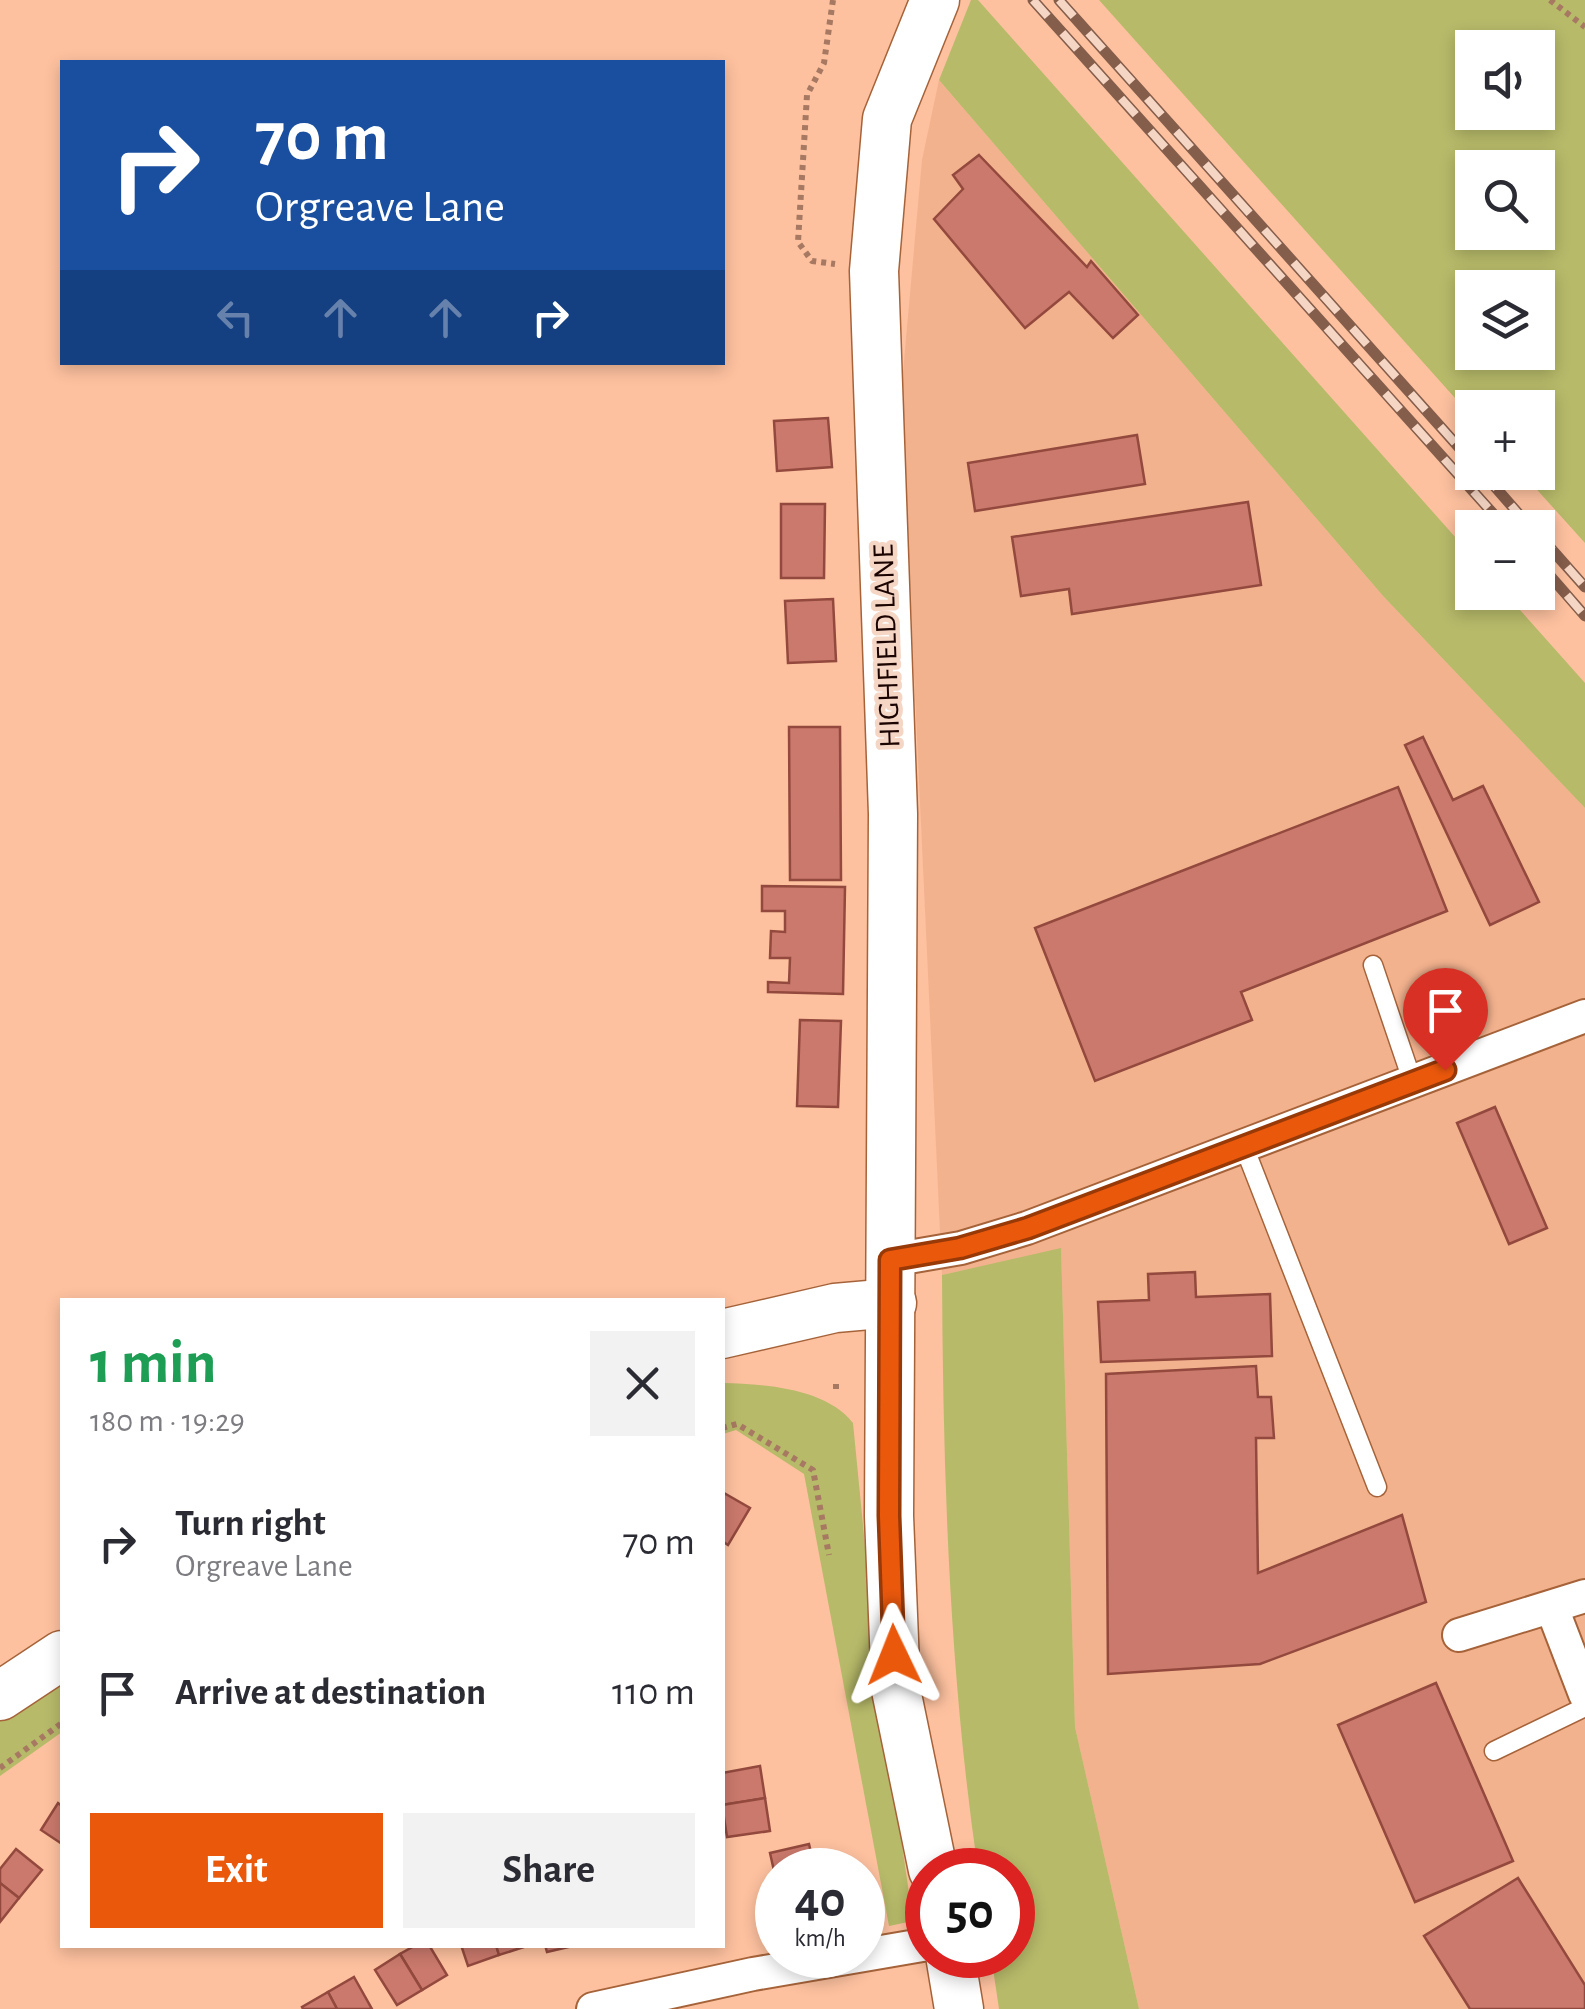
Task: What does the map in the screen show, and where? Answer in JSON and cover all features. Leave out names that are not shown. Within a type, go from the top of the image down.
[{"type":"main road","name":"HIGHFIELD LANE","points":[[928,1848],[896,1690],[889,1516],[893,814],[874,270],[888,119],[935,0]]},
{"type":"main road","points":[[725,1333],[835,1308],[891,1281]]},
{"type":"main road","points":[[0,1696],[60,1657]]},
{"type":"main road","points":[[954,1978],[959,2009]]},
{"type":"street","points":[[891,1281],[960,1248],[1028,1228],[1245,1149],[1585,1016]]},
{"type":"street","points":[[1459,1635],[1585,1596]]},
{"type":"street","points":[[1552,1608],[1585,1694]]},
{"type":"street","points":[[593,2009],[753,1974],[905,1948]]},
{"type":"lane","points":[[1373,965],[1413,1083]]},
{"type":"lane","points":[[1245,1149],[1377,1487]]},
{"type":"lane","points":[[1494,1751],[1585,1707]]},
{"type":"path","points":[[798,242],[807,95],[824,63],[833,0]]},
{"type":"path","points":[[1550,0],[1585,26]]},
{"type":"path","points":[[836,1384],[836,1394]]},
{"type":"path","points":[[725,1427],[737,1424],[813,1470],[829,1555]]},
{"type":"path","points":[[0,1768],[60,1724]]},
{"type":"shaded area","points":[[939,80],[1384,597],[1585,808],[1585,2009],[1139,2009],[1075,1727],[1061,1249],[942,1275],[901,394],[922,160]]},
{"type":"green space","points":[[971,0],[978,0],[1455,537],[1455,610],[1520,610],[1585,683],[1585,808],[1384,597],[939,80]]},
{"type":"green space","points":[[1099,0],[1585,0],[1585,543],[1537,490],[1555,490],[1555,390],[1455,390],[1455,398]]},
{"type":"green space","points":[[1061,1248],[1075,1727],[1139,2009],[999,2009],[994,1978],[1035,1978],[1035,1848],[975,1848],[954,1647],[946,1499],[942,1275]]},
{"type":"green space","points":[[725,1383],[811,1395],[841,1411],[853,1423],[878,1678],[905,1865],[905,1923],[889,1926],[885,1848],[874,1848],[804,1474],[736,1430],[725,1433]]},
{"type":"green space","points":[[60,1679],[60,1733],[0,1776],[0,1718]]},
{"type":"building","points":[[979,155],[1087,267],[1091,261],[1138,315],[1113,338],[1069,292],[1025,328],[934,219],[963,189],[953,175]]},
{"type":"building","points":[[828,418],[832,467],[777,471],[774,421]]},
{"type":"building","points":[[1137,435],[1145,484],[975,511],[968,463]]},
{"type":"building","points":[[1248,502],[1261,585],[1072,614],[1069,589],[1021,596],[1012,537]]},
{"type":"building","points":[[781,504],[825,504],[824,578],[781,578]]},
{"type":"building","points":[[833,599],[836,661],[788,663],[785,601]]},
{"type":"building","points":[[789,727],[840,727],[841,880],[790,880]]},
{"type":"building","points":[[1423,737],[1453,800],[1483,786],[1539,902],[1490,925],[1405,745]]},
{"type":"building","points":[[1398,787],[1447,911],[1241,992],[1252,1020],[1095,1081],[1035,928]]},
{"type":"building","points":[[762,886],[845,887],[843,994],[768,992],[768,982],[789,983],[790,958],[770,958],[771,931],[785,932],[785,911],[762,911]]},
{"type":"building","points":[[800,1020],[841,1021],[838,1107],[797,1106]]},
{"type":"building","points":[[1495,1107],[1547,1228],[1509,1244],[1457,1123]]},
{"type":"building","points":[[1195,1272],[1196,1297],[1270,1294],[1272,1356],[1101,1362],[1098,1302],[1149,1300],[1148,1274]]},
{"type":"building","points":[[1256,1366],[1258,1397],[1271,1397],[1274,1438],[1256,1438],[1258,1573],[1402,1515],[1426,1602],[1260,1664],[1108,1674],[1106,1374]]},
{"type":"building","points":[[725,1494],[750,1508],[728,1545],[725,1543]]},
{"type":"building","points":[[1436,1683],[1513,1861],[1415,1902],[1338,1725]]},
{"type":"building","points":[[760,1766],[765,1798],[725,1805],[725,1772]]},
{"type":"building","points":[[765,1798],[770,1831],[727,1837],[725,1805]]},
{"type":"building","points":[[58,1803],[60,1843],[41,1830]]},
{"type":"building","points":[[16,1849],[42,1870],[19,1898],[0,1883],[0,1869]]},
{"type":"building","points":[[1518,1878],[1585,1985],[1585,2009],[1470,2009],[1424,1936]]},
{"type":"building","points":[[0,1883],[19,1898],[0,1922]]},
{"type":"building","points":[[411,1948],[431,1948],[447,1975],[422,1990],[400,1954]]},
{"type":"building","points":[[462,1948],[497,1948],[499,1955],[468,1966]]},
{"type":"building","points":[[497,1948],[521,1948],[499,1955]]},
{"type":"building","points":[[400,1954],[422,1990],[397,2005],[375,1970]]},
{"type":"building","points":[[354,1977],[372,2009],[337,2009],[328,1992]]},
{"type":"building","points":[[328,1992],[337,2009],[303,2009],[302,2007]]},
{"type":"railway","points":[[1033,0],[1490,510]]},
{"type":"railway","points":[[1059,0],[1455,443]]},
{"type":"railway","points":[[1498,490],[1515,510]]},
{"type":"railway","points":[[1555,553],[1585,587]]},
{"type":"railway","points":[[1555,582],[1585,616]]},
{"type":"route","points":[[894,1655],[889,1516],[890,1260],[960,1248],[1028,1228],[1245,1149],[1445,1070]]}]
